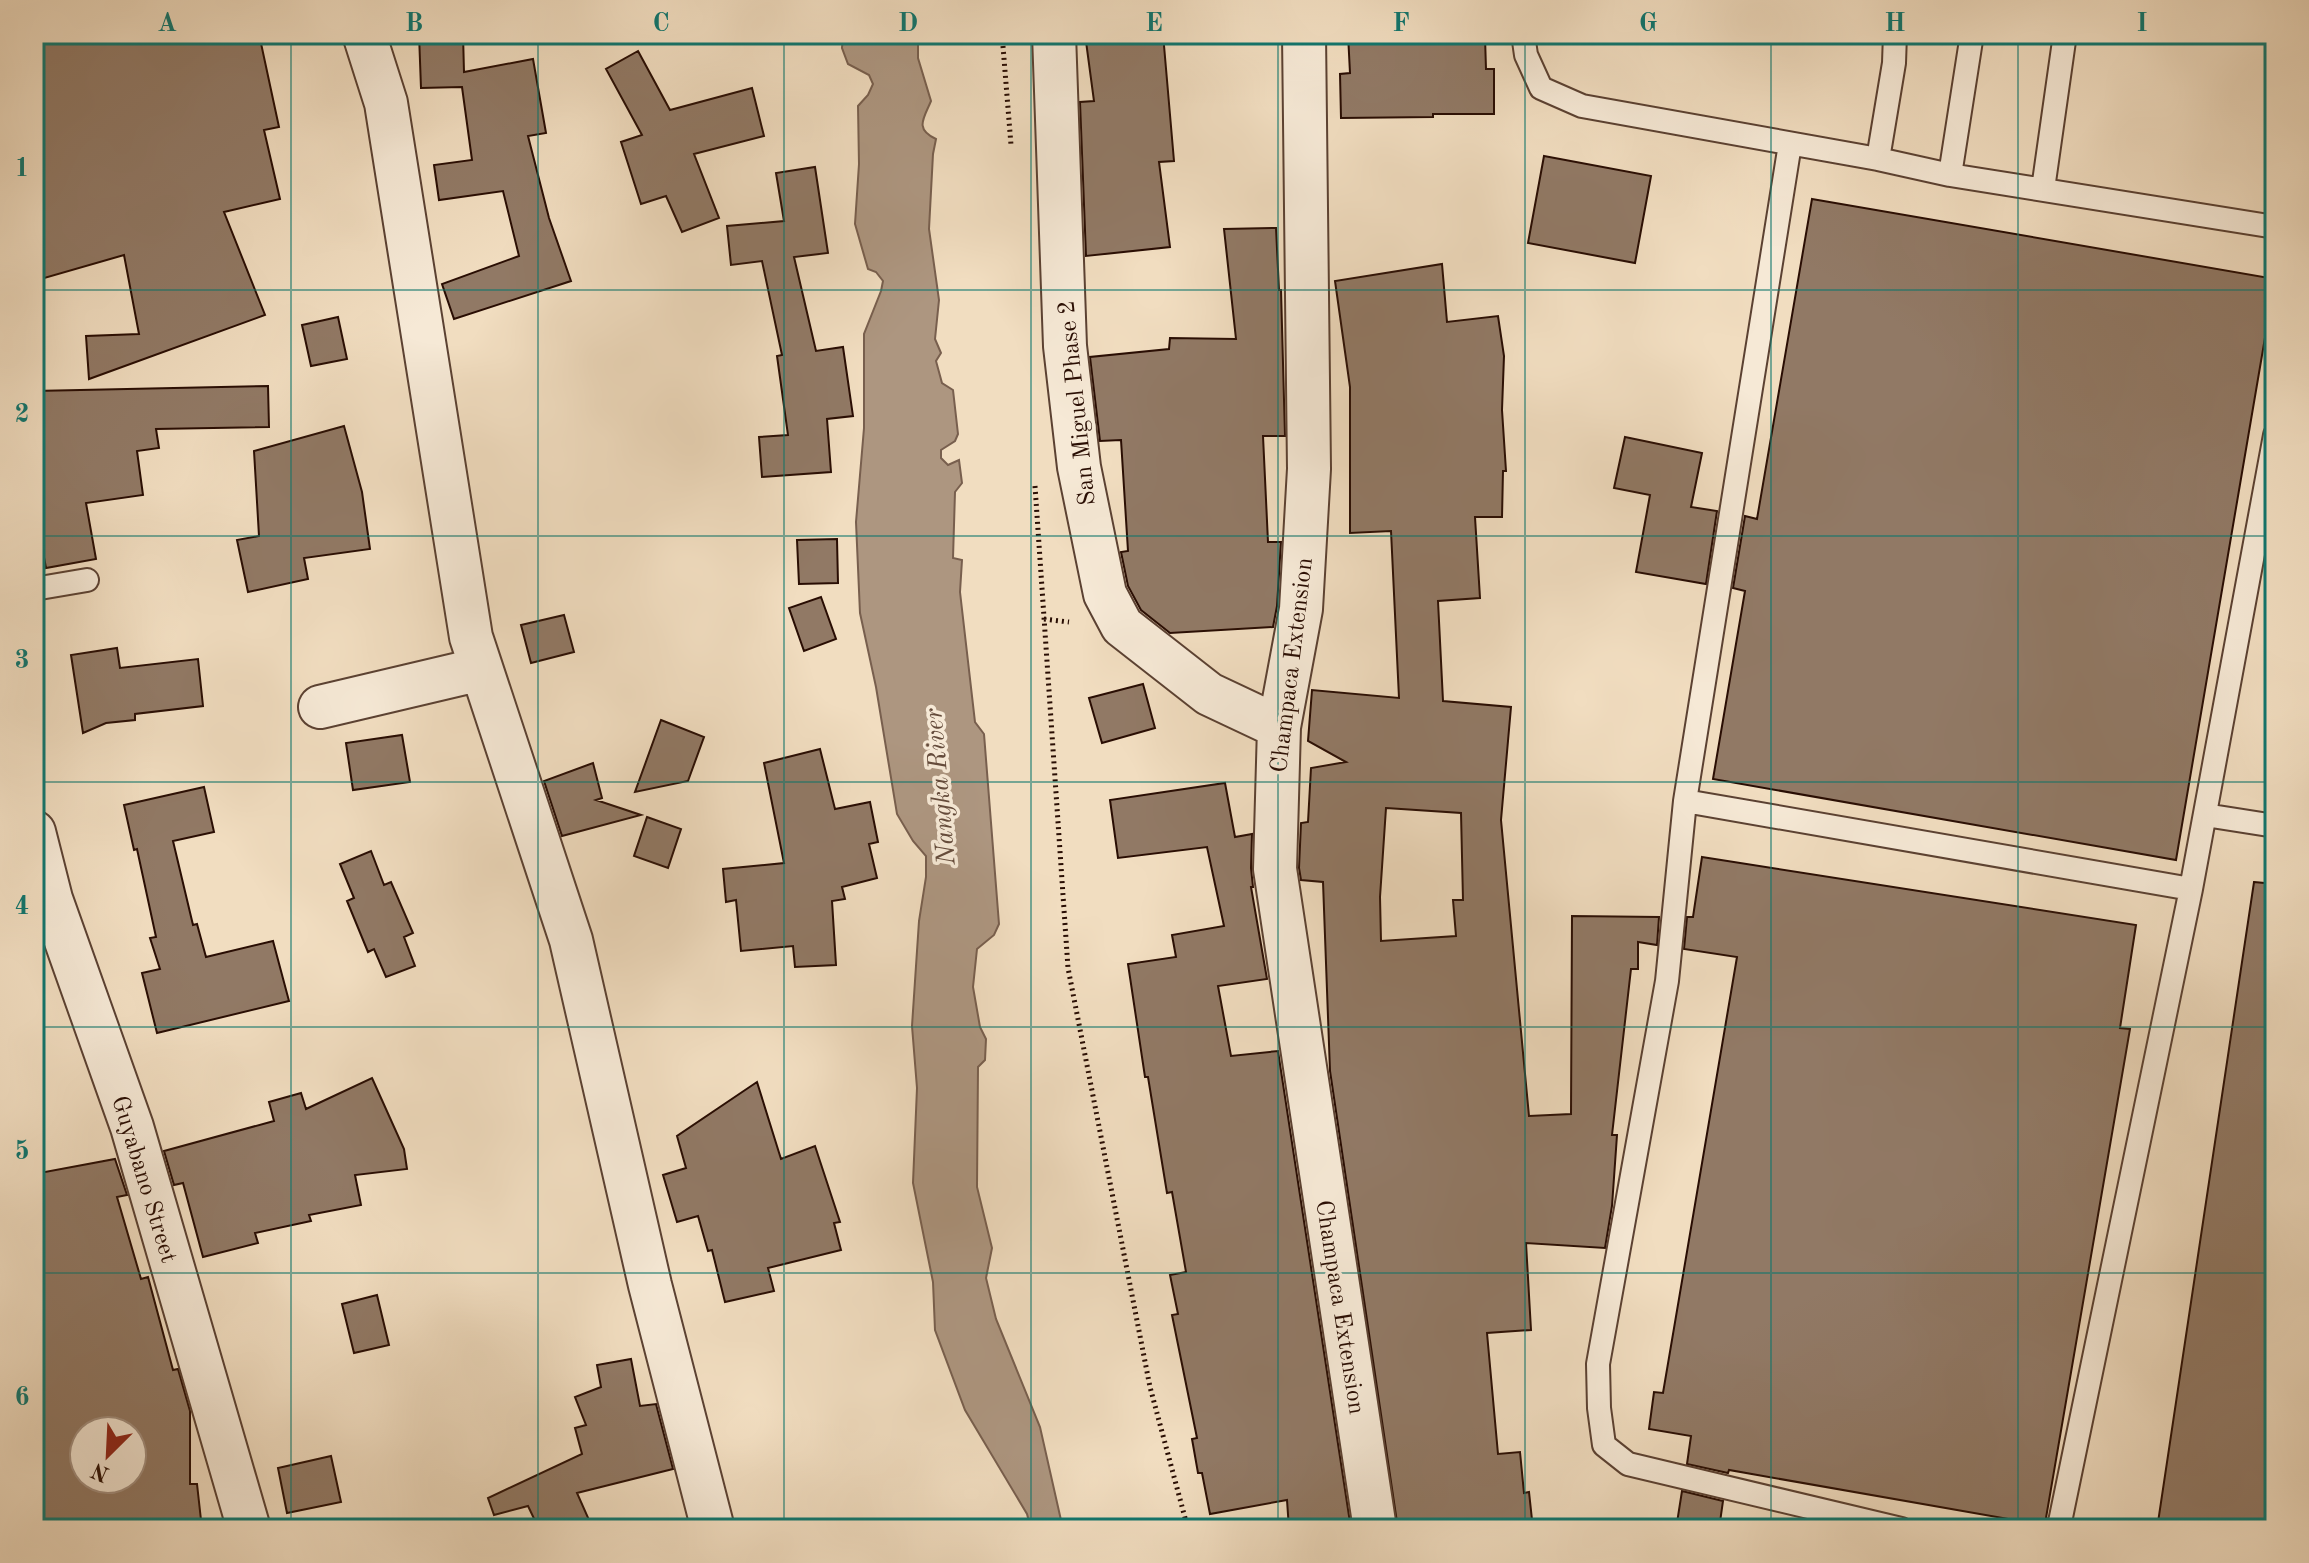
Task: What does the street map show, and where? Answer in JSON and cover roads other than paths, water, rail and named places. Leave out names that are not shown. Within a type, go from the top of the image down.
[{"type":"street","points":[[364,34],[386,103],[471,637],[571,940],[702,1525]]},
{"type":"street","name":"San Miguel Phase 2","points":[[1054,34],[1065,346],[1079,467],[1105,594],[1122,626],[1209,694],[1279,727]]},
{"type":"street","name":"Champaca Extension","points":[[1304,34],[1309,469],[1301,609],[1279,727],[1275,869],[1375,1529]]},
{"type":"street","points":[[320,707],[481,669]]},
{"type":"street","name":"Guyabano Street","points":[[34,832],[43,909],[132,1127],[249,1529]]},
{"type":"lane","points":[[1523,34],[1526,55],[1541,88],[1582,106],[1878,159],[1950,175],[2275,227]]},
{"type":"lane","points":[[1878,159],[1894,63],[1895,34]]},
{"type":"lane","points":[[1950,175],[1972,34]]},
{"type":"lane","points":[[2043,189],[2065,34]]},
{"type":"lane","points":[[1790,144],[1685,801],[1667,981],[1598,1364],[1599,1408],[1604,1445],[1628,1464],[1901,1529]]},
{"type":"lane","points":[[2055,1529],[2060,1522],[2191,889],[2275,435]]},
{"type":"lane","points":[[34,589],[87,580]]},
{"type":"lane","points":[[1685,801],[2191,889]]},
{"type":"lane","points":[[2205,815],[2275,826]]},
{"type":"water","name":"Nangka River","points":[[843,34],[918,34],[918,58],[931,101],[923,127],[936,139],[929,229],[939,300],[935,339],[941,353],[936,361],[942,383],[953,390],[958,434],[955,441],[941,450],[941,458],[948,465],[959,460],[962,483],[955,492],[953,558],[962,560],[960,592],[975,722],[984,734],[999,924],[994,935],[977,949],[973,987],[980,1027],[986,1039],[985,1060],[978,1067],[977,1187],[992,1248],[986,1278],[996,1319],[1040,1427],[1063,1529],[1031,1529],[1027,1514],[965,1410],[935,1330],[933,1282],[913,1183],[917,1088],[912,1026],[926,856],[897,814],[860,613],[856,522],[864,428],[864,334],[883,281],[876,272],[868,269],[855,224],[859,164],[858,106],[873,84],[869,75],[848,64],[842,48]]}]
